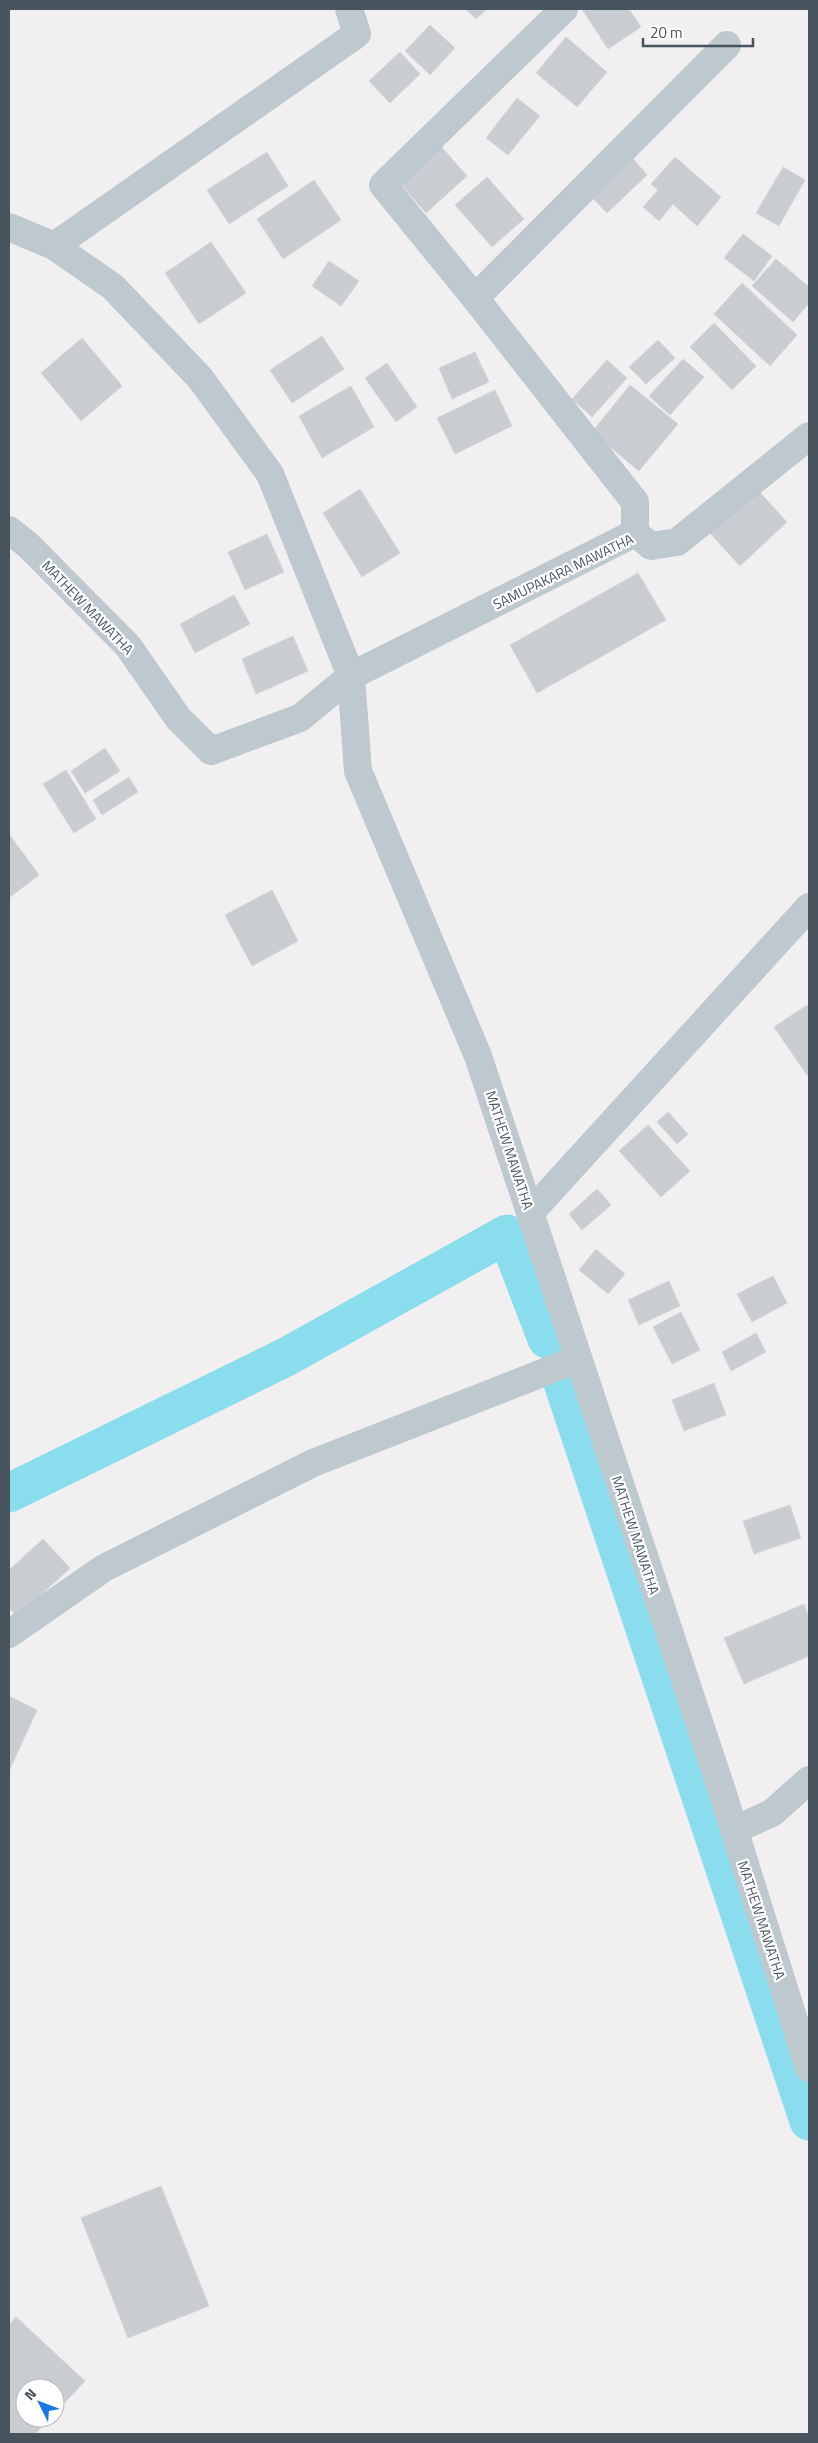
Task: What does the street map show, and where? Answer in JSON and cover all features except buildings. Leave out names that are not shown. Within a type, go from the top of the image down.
[{"type":"street","points":[[54,246],[357,34],[349,9]]},
{"type":"street","points":[[564,9],[383,185],[475,298],[635,502],[636,533]]},
{"type":"street","points":[[475,298],[727,45]]},
{"type":"street","points":[[9,227],[54,246],[113,286],[194,371],[270,474],[351,676]]},
{"type":"street","name":"SAMUPAKARA MAWATHA","points":[[351,676],[636,533],[651,546],[678,542],[809,436]]},
{"type":"street","name":"MATHEW MAWATHA","points":[[9,530],[28,545],[128,646],[178,718],[210,751],[300,718],[351,676]]},
{"type":"street","name":"MATHEW MAWATHA","points":[[351,676],[358,771],[478,1056],[734,1830],[809,2068]]},
{"type":"street","points":[[530,1212],[809,907]]},
{"type":"street","points":[[9,1634],[104,1568],[313,1463],[578,1359]]},
{"type":"street","points":[[734,1830],[772,1813],[809,1780]]},
{"type":"waterway","points":[[9,1493],[286,1357],[507,1234],[547,1339]]},
{"type":"waterway","points":[[563,1383],[809,2121]]}]
